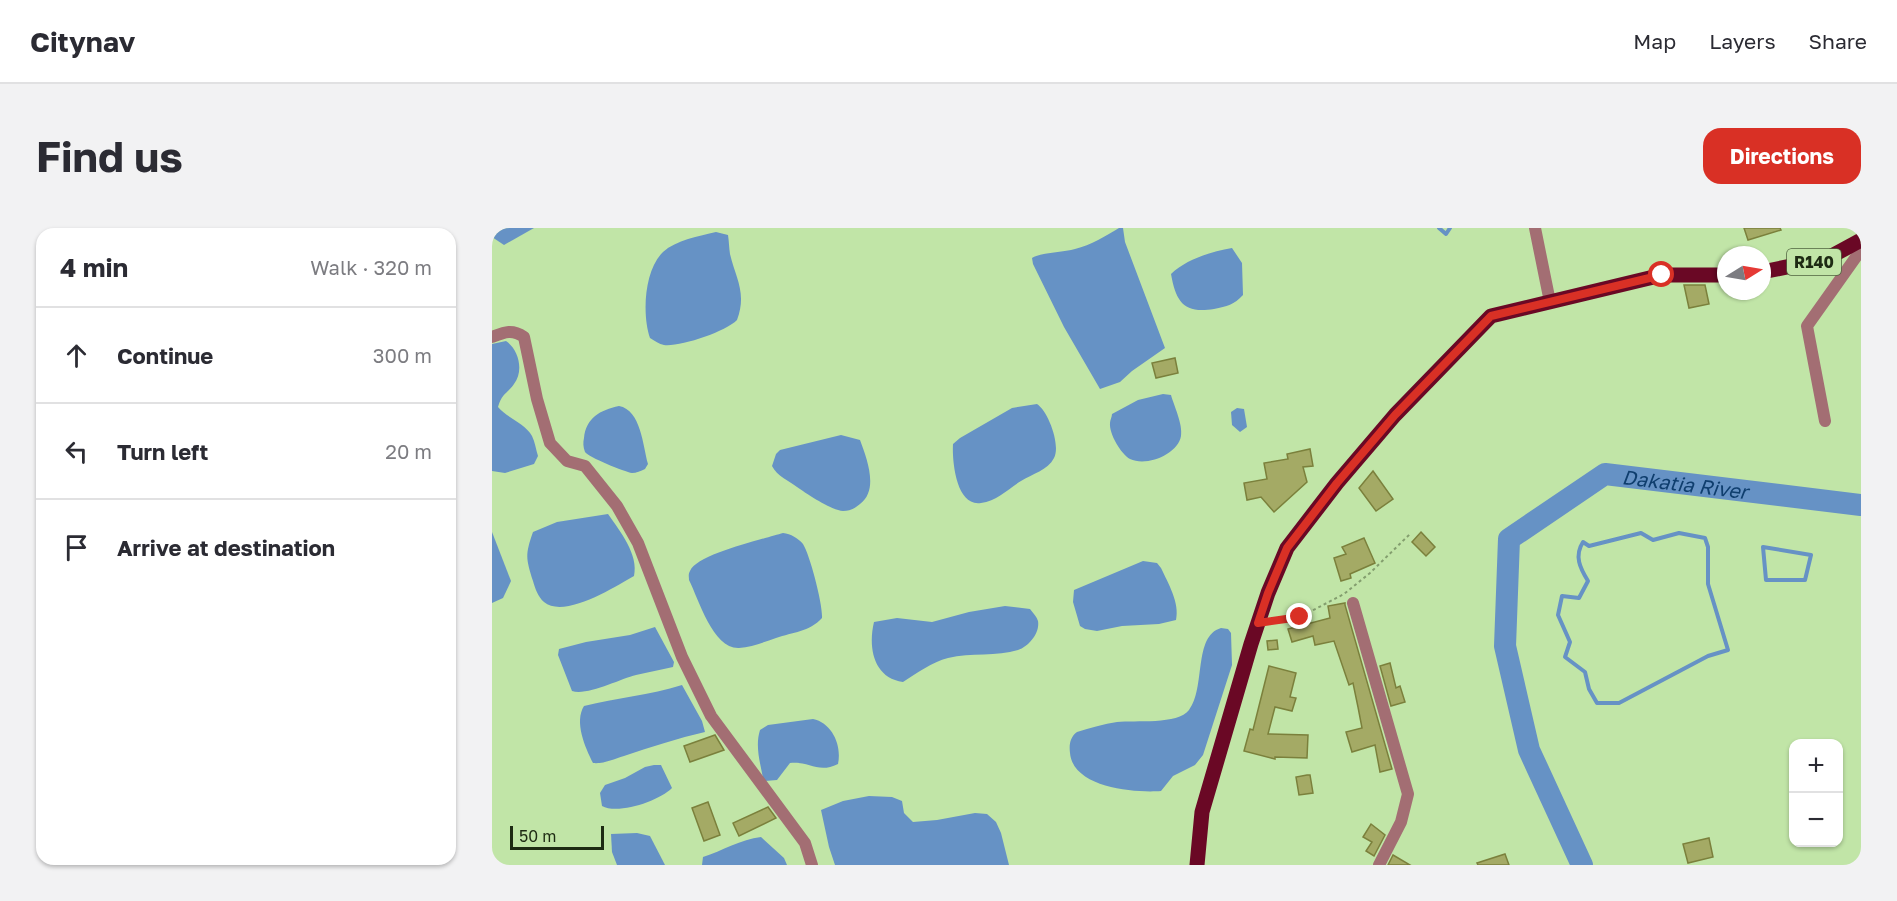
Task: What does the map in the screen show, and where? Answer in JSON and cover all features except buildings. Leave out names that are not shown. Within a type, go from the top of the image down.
[{"type":"main road","name":"R140","points":[[1771,270],[1826,259],[1861,240]]},
{"type":"main road","points":[[1197,865],[1202,812],[1258,623],[1287,548],[1337,483],[1395,415],[1491,316],[1662,275],[1717,275]]},
{"type":"street","points":[[1534,228],[1550,302]]},
{"type":"street","points":[[1825,421],[1807,326],[1861,250]]},
{"type":"street","points":[[492,337],[508,331],[516,332],[524,337],[537,399],[550,443],[567,461],[585,466],[617,506],[638,543],[682,657],[711,716],[805,843],[812,865]]},
{"type":"street","points":[[1353,603],[1408,794],[1401,822],[1378,865]]},
{"type":"path","points":[[1258,623],[1300,617],[1344,594],[1412,533]]},
{"type":"water","points":[[492,228],[534,228],[504,245],[492,237]]},
{"type":"water","points":[[1123,228],[1125,242],[1165,348],[1120,382],[1100,389],[1064,327],[1032,258],[1081,247]]},
{"type":"water","points":[[716,232],[728,235],[730,254],[741,294],[737,320],[713,334],[691,341],[664,345],[650,338],[646,317],[646,293],[648,281],[657,260],[674,244]]},
{"type":"water","points":[[1232,248],[1242,263],[1243,295],[1230,305],[1214,309],[1195,310],[1183,304],[1176,292],[1171,274],[1184,264],[1199,257]]},
{"type":"water","points":[[506,341],[517,355],[519,373],[498,407],[529,431],[538,456],[534,464],[505,473],[492,471],[492,344]]},
{"type":"water","points":[[1163,394],[1171,395],[1178,415],[1181,426],[1179,442],[1168,453],[1153,460],[1130,459],[1116,443],[1110,428],[1112,414],[1138,400]]},
{"type":"water","points":[[1037,404],[1045,414],[1055,437],[1056,452],[1051,462],[1044,469],[992,500],[981,503],[966,498],[957,481],[953,461],[953,444],[1012,408]]},
{"type":"water","points":[[619,406],[632,414],[640,430],[648,464],[645,469],[637,472],[628,472],[607,464],[584,450],[585,431],[591,420],[606,410]]},
{"type":"water","points":[[1237,408],[1244,409],[1247,427],[1240,432],[1232,425],[1231,412]]},
{"type":"water","points":[[841,435],[860,440],[870,474],[869,491],[866,498],[856,507],[845,511],[832,508],[813,497],[780,475],[772,466],[780,450]]},
{"type":"water","points":[[608,514],[631,552],[635,568],[634,576],[602,594],[576,604],[564,607],[544,602],[536,589],[528,561],[533,532],[557,522]]},
{"type":"water","points":[[492,532],[511,581],[503,598],[492,603]]},
{"type":"water","points":[[783,533],[797,538],[806,550],[818,592],[822,618],[806,629],[749,647],[730,646],[714,632],[702,611],[689,580],[690,571],[695,565],[717,553]]},
{"type":"water","points":[[1143,561],[1157,563],[1161,568],[1175,600],[1176,620],[1097,631],[1080,626],[1073,602],[1074,590]]},
{"type":"water","points":[[1005,606],[1030,609],[1038,621],[1033,638],[1018,650],[948,658],[930,665],[903,682],[885,674],[875,660],[872,641],[874,622],[897,618],[932,622],[969,612]]},
{"type":"water","points":[[655,627],[674,662],[673,667],[636,675],[595,689],[572,691],[558,655],[559,649],[630,635]]},
{"type":"water","points":[[1221,628],[1228,629],[1231,633],[1232,665],[1203,755],[1195,765],[1173,776],[1161,791],[1136,791],[1107,786],[1082,774],[1074,765],[1070,753],[1070,741],[1077,732],[1117,722],[1166,720],[1183,715],[1189,710],[1197,689],[1207,641],[1212,633]]},
{"type":"water","points":[[682,685],[702,721],[705,732],[609,761],[593,763],[580,727],[581,712],[584,706]]},
{"type":"water","points":[[813,719],[825,725],[834,736],[837,742],[838,764],[819,768],[790,763],[777,780],[765,781],[758,754],[760,730],[768,725]]},
{"type":"water","points":[[654,765],[661,765],[672,788],[666,793],[628,808],[602,806],[600,793],[605,785]]},
{"type":"water","points":[[869,796],[892,797],[902,801],[904,813],[913,822],[975,813],[987,814],[996,822],[1001,833],[1009,865],[835,865],[821,810],[843,801]]},
{"type":"water","points":[[637,833],[650,836],[665,865],[617,865],[612,852],[611,834]]},
{"type":"water","points":[[761,837],[784,858],[787,865],[702,865],[703,857]]},
{"type":"waterway","points":[[1439,228],[1446,234],[1450,228]]},
{"type":"waterway","name":"Dakatia River","points":[[1582,865],[1529,750],[1505,646],[1509,539],[1605,474],[1861,505]]},
{"type":"waterway","points":[[1641,533],[1653,540],[1679,533],[1705,538],[1708,547],[1708,584],[1728,650],[1708,656],[1619,703],[1597,703],[1589,689],[1585,672],[1565,657],[1570,642],[1558,615],[1562,596],[1579,598],[1588,581],[1579,562],[1579,552],[1583,542],[1589,546],[1641,533]]},
{"type":"waterway","points":[[1763,547],[1811,555],[1805,580],[1766,580],[1763,547]]},
{"type":"route","points":[[1300,617],[1258,623],[1287,548],[1337,483],[1395,415],[1491,316],[1662,275]]}]
